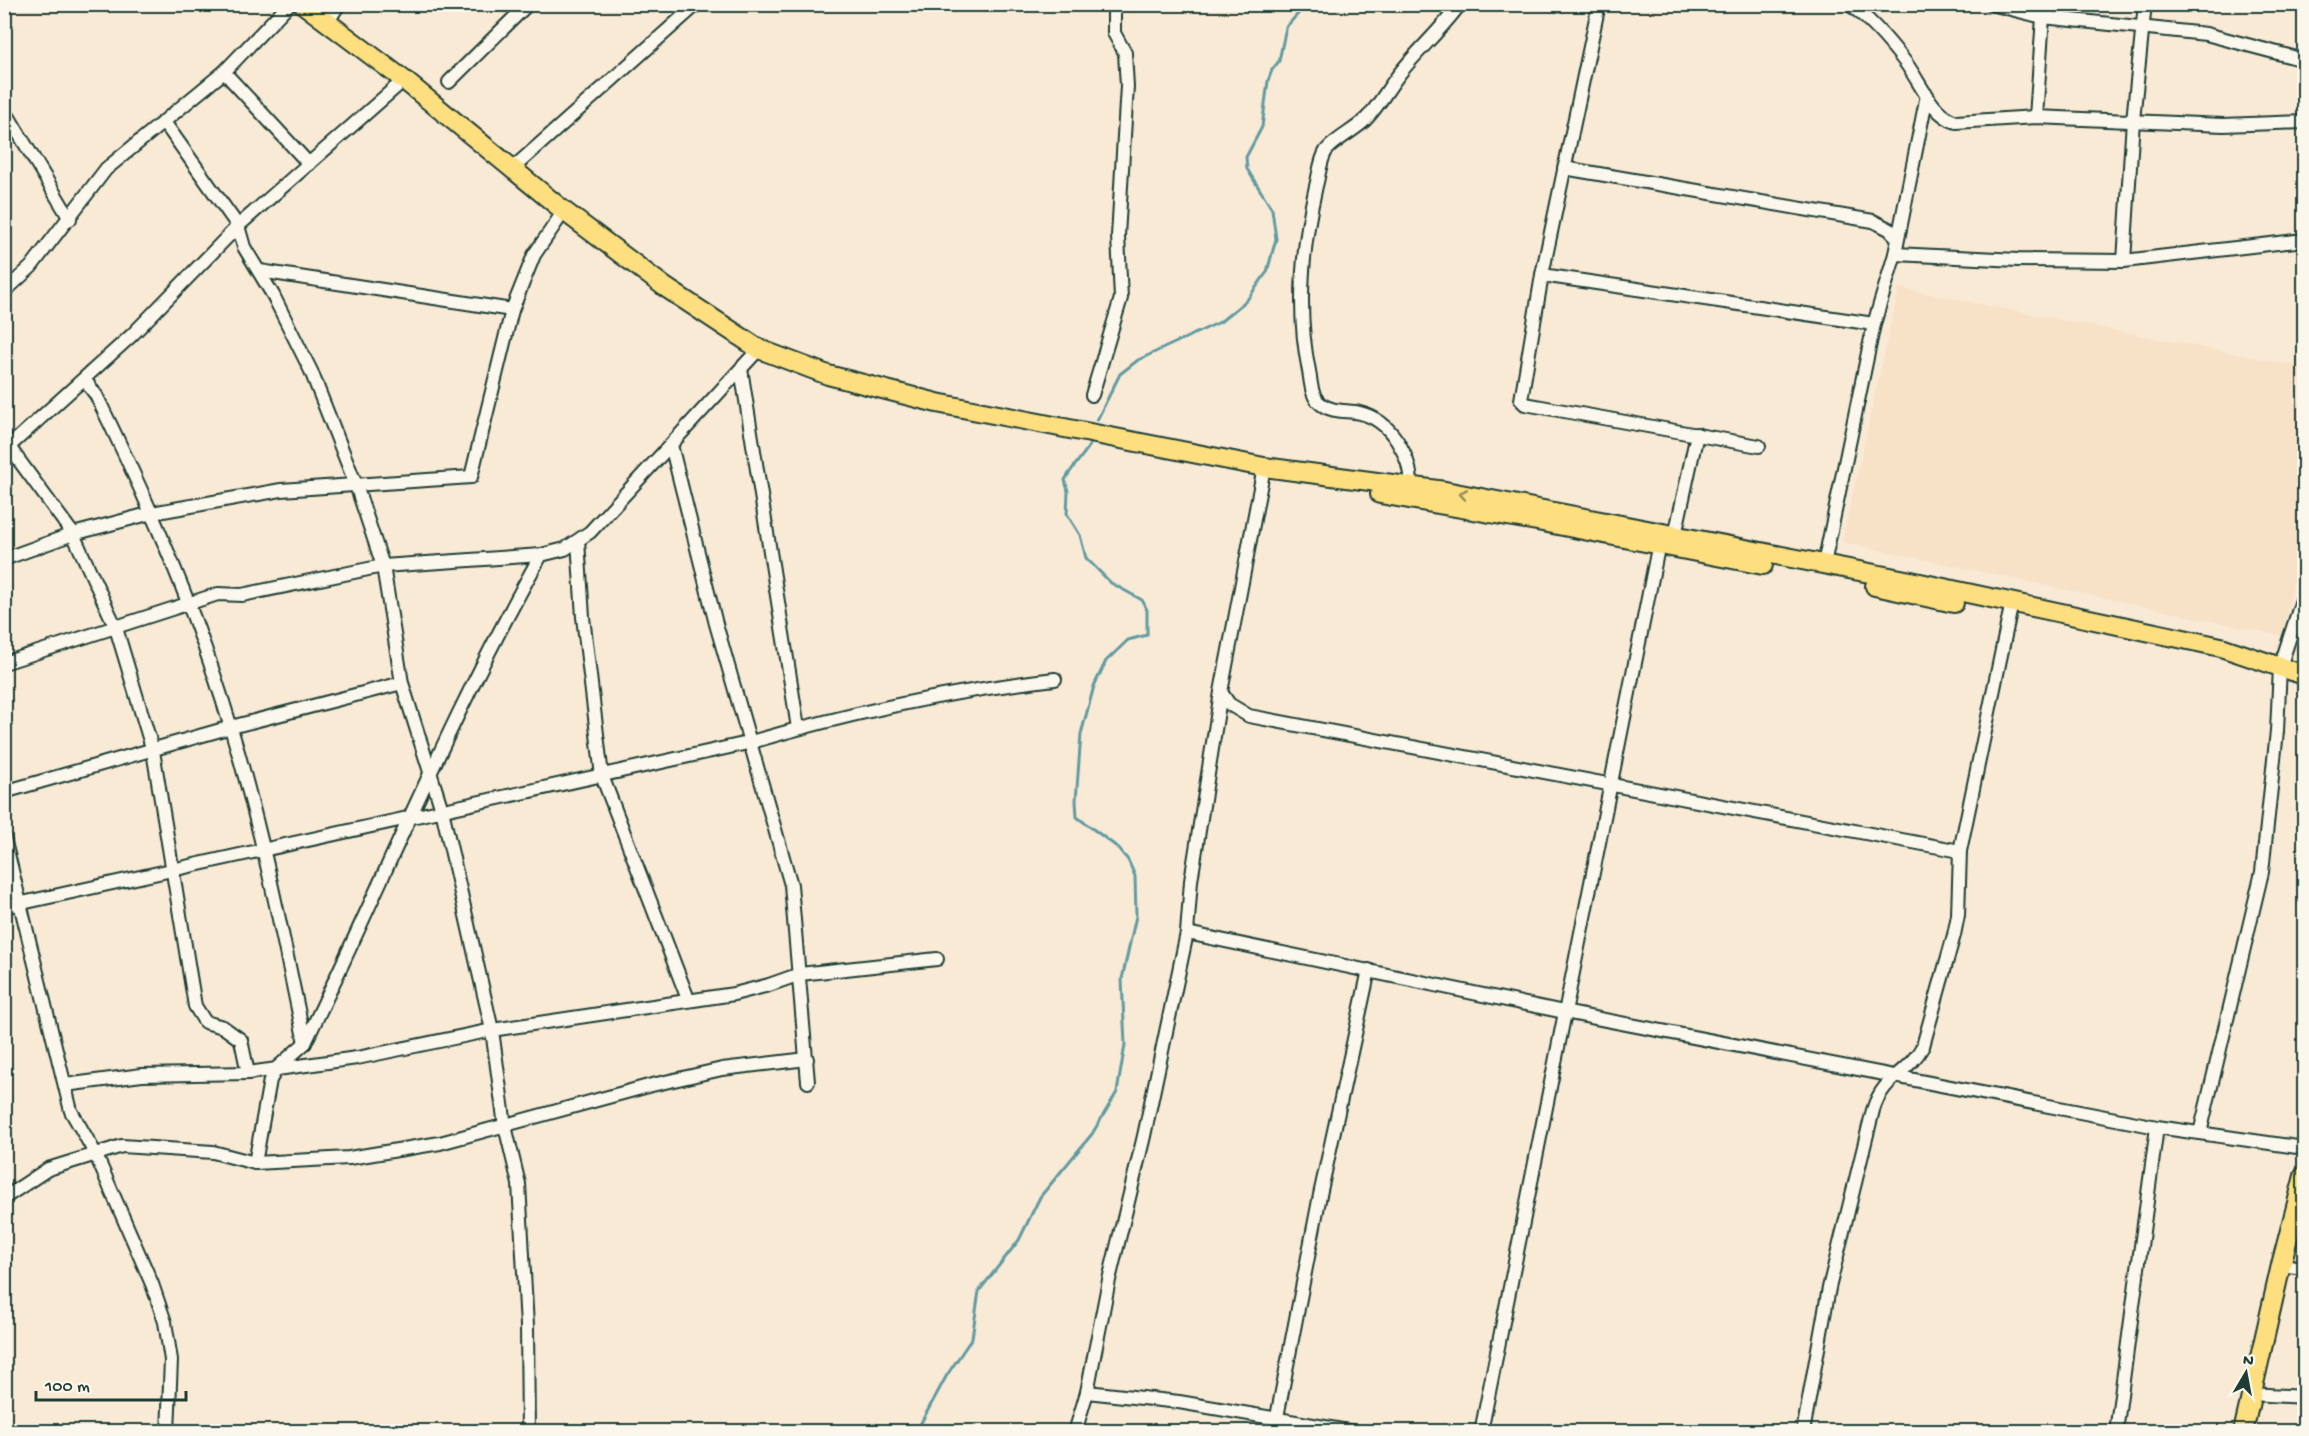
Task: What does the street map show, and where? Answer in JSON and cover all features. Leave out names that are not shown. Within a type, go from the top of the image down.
[{"type":"main road","points":[[303,4],[404,80],[564,211],[665,287],[759,349],[862,385],[1075,430],[1264,468],[1411,486],[1667,540],[2011,608]]},
{"type":"main road","points":[[1324,477],[1359,490],[1824,564],[2220,658],[2280,667],[2304,675]]},
{"type":"main road","points":[[2243,1431],[2250,1394],[2304,1176]]},
{"type":"street","points":[[4,292],[31,267],[106,169],[224,72],[289,4]]},
{"type":"street","points":[[327,24],[339,4]]},
{"type":"street","points":[[449,82],[528,4]]},
{"type":"street","points":[[512,169],[698,4]]},
{"type":"street","points":[[1092,395],[1121,298],[1118,236],[1127,86],[1125,53],[1114,33],[1114,4]]},
{"type":"street","points":[[1411,486],[1411,471],[1407,458],[1393,436],[1377,419],[1359,413],[1342,412],[1321,404],[1314,397],[1304,346],[1300,304],[1303,262],[1308,223],[1325,153],[1366,118],[1401,71],[1438,33],[1460,4]]},
{"type":"street","points":[[1599,4],[1542,275],[1521,400],[1525,404],[1759,447]]},
{"type":"street","points":[[1849,4],[1869,21],[1906,62],[1927,95],[1947,119],[1956,122],[2036,117],[2223,125],[2304,123]]},
{"type":"street","points":[[1991,4],[2043,17],[2206,34],[2304,60]]},
{"type":"street","points":[[2124,261],[2133,120],[2145,4]]},
{"type":"street","points":[[2036,117],[2043,17]]},
{"type":"street","points":[[224,72],[309,164]]},
{"type":"street","points":[[248,1073],[241,1040],[223,1027],[205,1022],[195,1006],[153,751],[116,628],[72,534],[6,446],[132,335],[238,226],[404,80]]},
{"type":"street","points":[[1824,564],[1874,324],[1895,254],[1927,95]]},
{"type":"street","points":[[4,109],[70,219]]},
{"type":"street","points":[[164,122],[238,226],[244,247],[260,271],[311,371],[356,485],[382,566],[402,683],[442,810],[492,1030],[505,1126],[519,1184],[527,1326],[528,1431]]},
{"type":"street","points":[[1564,168],[1873,220],[1897,237]]},
{"type":"street","points":[[4,559],[72,534],[152,513],[281,490],[471,477],[512,310],[534,255],[564,211]]},
{"type":"street","points":[[1895,254],[2018,260],[2124,261],[2304,240]]},
{"type":"street","points":[[260,271],[512,310]]},
{"type":"street","points":[[1542,275],[1874,324]]},
{"type":"street","points":[[4,663],[218,594],[242,595],[382,566],[541,555],[565,549],[590,532],[759,349]]},
{"type":"street","points":[[741,369],[798,728]]},
{"type":"street","points":[[84,379],[101,406],[152,513],[188,602],[231,727],[264,851],[305,1042]]},
{"type":"street","points":[[1482,1431],[1610,785],[1667,540],[1697,434]]},
{"type":"street","points":[[671,445],[748,743],[770,808],[790,885],[800,974],[808,1082]]},
{"type":"street","points":[[1075,1431],[1087,1392],[1109,1281],[1144,1136],[1187,933],[1191,881],[1221,692],[1264,468]]},
{"type":"street","points":[[578,541],[583,617],[603,776],[688,999]]},
{"type":"street","points":[[255,1163],[270,1080],[277,1068],[305,1042],[430,776],[514,603],[541,555]]},
{"type":"street","points":[[2200,1134],[2262,872],[2276,743],[2280,667],[2304,594]]},
{"type":"street","points":[[1803,1431],[1829,1288],[1873,1110],[1882,1087],[1914,1062],[1930,1028],[1958,915],[1960,851],[2011,608]]},
{"type":"street","points":[[4,907],[23,905],[748,743],[823,720],[975,688],[1055,679]]},
{"type":"street","points":[[4,792],[231,727],[402,683]]},
{"type":"street","points":[[1221,692],[1229,704],[1249,716],[1960,851]]},
{"type":"street","points":[[4,838],[23,905],[34,966],[71,1111],[95,1153],[152,1284],[165,1322],[171,1359],[168,1431]]},
{"type":"street","points":[[1187,933],[1564,1012],[2157,1127],[2304,1148]]},
{"type":"street","points":[[65,1085],[142,1075],[248,1073],[357,1058],[492,1030],[688,999],[734,994],[769,986],[800,974],[937,959]]},
{"type":"street","points":[[1277,1417],[1320,1195],[1370,970]]},
{"type":"street","points":[[4,1198],[48,1169],[122,1146],[213,1152],[255,1163],[349,1158],[440,1143],[652,1085],[722,1069],[807,1059]]},
{"type":"street","points":[[2116,1431],[2157,1127]]},
{"type":"street","points":[[2281,1265],[2304,1268]]},
{"type":"street","points":[[1087,1392],[1179,1402],[1354,1431]]},
{"type":"street","points":[[2250,1394],[2304,1397]]},
{"type":"shaded area","points":[[1899,288],[2303,367],[2293,402],[2304,404],[2304,535],[2282,636],[1842,542]]},
{"type":"waterway","points":[[1097,420],[1120,374],[1138,360],[1220,322],[1247,300],[1267,272],[1276,239],[1272,209],[1247,169],[1246,157],[1262,127],[1268,81],[1279,61],[1286,27],[1307,4]]},
{"type":"waterway","points":[[916,1432],[947,1375],[972,1338],[979,1291],[1019,1240],[1040,1197],[1092,1134],[1117,1092],[1125,1045],[1122,979],[1136,916],[1135,876],[1128,860],[1117,847],[1077,817],[1076,801],[1081,734],[1094,686],[1106,661],[1128,640],[1147,635],[1147,610],[1142,600],[1111,583],[1086,558],[1080,535],[1067,514],[1068,491],[1065,480],[1093,439]]}]
